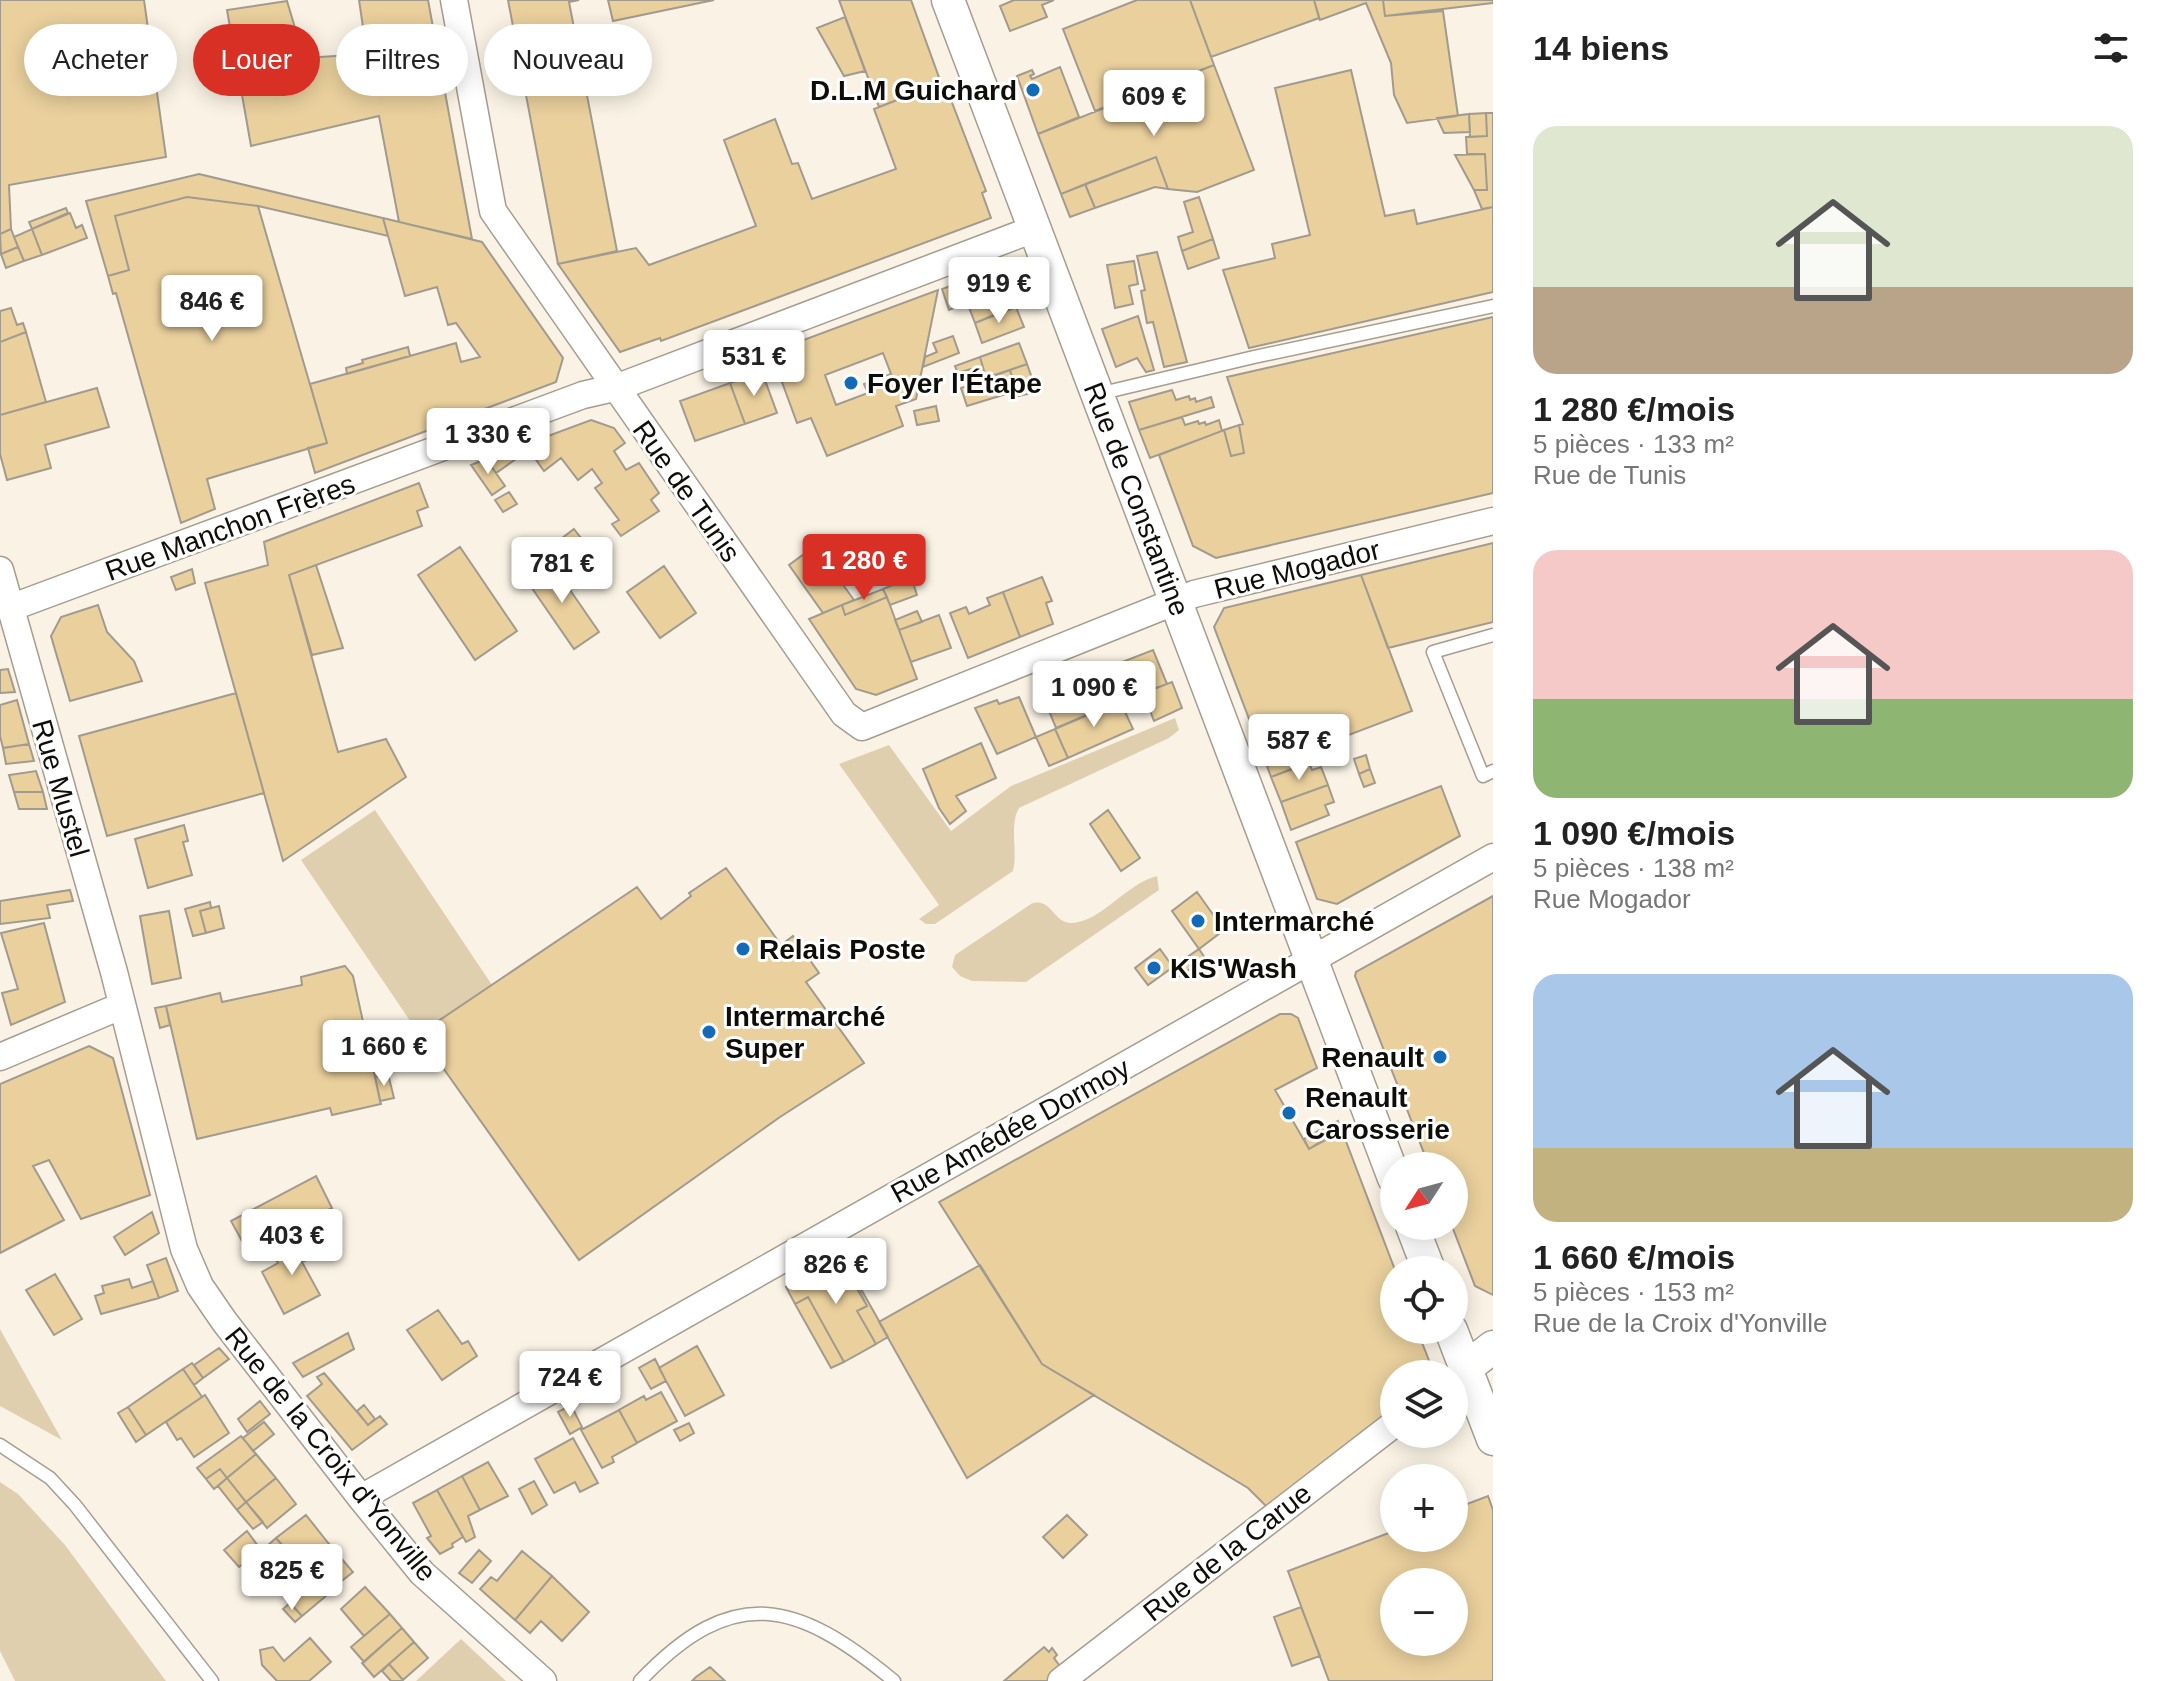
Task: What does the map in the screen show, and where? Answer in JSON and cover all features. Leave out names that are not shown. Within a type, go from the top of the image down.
[{"type":"street","points":[[454,0],[493,211],[618,387]]},
{"type":"street","name":"Rue de Constantine","points":[[948,0],[1384,1152]]},
{"type":"street","name":"Rue Manchon Frères","points":[[10,608],[583,395],[618,387],[1034,229]]},
{"type":"street","name":"Rue de Tunis","points":[[618,387],[629,408],[844,714],[862,727],[882,720]]},
{"type":"street","name":"Rue Mogador","points":[[882,720],[1209,589],[1493,521]]},
{"type":"street","name":"Rue Mustel","points":[[0,570],[121,1006]]},
{"type":"street","name":"Rue Amédée Dormoy","points":[[361,1498],[1493,857]]},
{"type":"street","points":[[0,1057],[121,1006]]},
{"type":"street","name":"Rue de la Croix d'Yonville","points":[[121,1006],[184,1249],[200,1286],[224,1321],[422,1573],[543,1681]]},
{"type":"street","points":[[1468,1367],[1493,1347]]},
{"type":"street","points":[[1468,1389],[1493,1439]]},
{"type":"street","name":"Rue de la Carue","points":[[1061,1681],[1380,1435]]},
{"type":"lane","points":[[1097,394],[1493,306]]},
{"type":"lane","points":[[1493,635],[1433,652],[1483,776],[1493,771]]},
{"type":"lane","points":[[0,1445],[50,1478],[75,1505],[212,1681]]},
{"type":"lane","points":[[640,1681],[673,1648],[711,1624],[731,1618],[771,1614],[808,1623],[844,1642],[894,1681]]},
{"type":"shaded area","points":[[1175,718],[1179,730],[1169,738],[1019,808],[1015,822],[1013,871],[935,924],[926,924],[919,919],[939,905],[839,764],[889,745],[951,831],[1011,786]]},
{"type":"shaded area","points":[[375,810],[492,985],[419,1034],[301,860]]},
{"type":"shaded area","points":[[1157,876],[1159,890],[1026,982],[972,981],[960,976],[952,967],[955,955],[1031,904],[1044,904],[1061,920],[1073,923],[1095,915],[1135,886]]},
{"type":"shaded area","points":[[0,1329],[62,1440],[0,1406]]},
{"type":"shaded area","points":[[0,1482],[18,1494],[65,1545],[166,1681],[15,1681],[0,1651]]},
{"type":"shaded area","points":[[461,1639],[506,1681],[416,1681]]},
{"type":"building","points":[[0,0],[144,0],[147,24],[24,24],[24,96],[157,96],[166,157],[9,185],[11,229],[0,234]]},
{"type":"building","points":[[359,0],[428,0],[432,24],[363,24]]},
{"type":"building","points":[[508,0],[579,0],[569,2],[573,24],[513,24]]},
{"type":"building","points":[[608,0],[714,0],[613,21]]},
{"type":"building","points":[[839,0],[911,0],[941,83],[879,107]]},
{"type":"building","points":[[1014,0],[1054,0],[1042,5],[1047,17],[1010,31],[1000,6]]},
{"type":"building","points":[[1137,0],[1190,0],[1214,65],[1095,111],[1063,29]]},
{"type":"building","points":[[1190,0],[1314,0],[1319,18],[1211,57]]},
{"type":"building","points":[[1314,0],[1383,0],[1385,16],[1443,11],[1458,116],[1407,123],[1394,95],[1391,63],[1366,3],[1320,20]]},
{"type":"building","points":[[1383,0],[1493,0],[1493,3],[1385,16]]},
{"type":"building","points":[[287,1],[294,24],[229,24],[227,10]]},
{"type":"building","points":[[845,17],[865,71],[844,76],[817,28]]},
{"type":"building","points":[[336,56],[336,96],[446,96],[472,239],[399,222],[379,116],[251,146],[242,96],[320,96],[320,57]]},
{"type":"building","points":[[1214,65],[1254,170],[1197,192],[1168,189],[1156,157],[1061,194],[1038,134]]},
{"type":"building","points":[[1060,67],[1079,117],[1038,134],[1017,76],[1032,70],[1032,79]]},
{"type":"building","points":[[1351,70],[1385,216],[1414,210],[1417,224],[1493,207],[1493,292],[1249,348],[1223,270],[1275,258],[1272,244],[1310,235],[1275,88]]},
{"type":"building","points":[[941,83],[948,101],[951,100],[986,191],[982,193],[991,218],[661,341],[660,338],[620,352],[558,264],[636,248],[649,265],[756,226],[724,140],[775,119],[792,164],[798,163],[812,199],[896,169],[874,109]]},
{"type":"building","points":[[526,96],[587,96],[617,251],[558,264]]},
{"type":"building","points":[[1486,113],[1493,113],[1493,207],[1482,209],[1474,190],[1487,190],[1485,154],[1467,154],[1466,137],[1487,136]]},
{"type":"building","points":[[1486,113],[1487,136],[1470,137],[1469,114]]},
{"type":"building","points":[[1469,114],[1470,132],[1444,133],[1437,118]]},
{"type":"building","points":[[1485,154],[1487,190],[1474,190],[1455,155]]},
{"type":"building","points":[[1156,157],[1168,189],[1155,187],[1095,208],[1085,184]]},
{"type":"building","points":[[199,174],[383,218],[388,236],[258,206],[187,197],[115,216],[129,270],[108,276],[86,201]]},
{"type":"building","points":[[1085,184],[1095,208],[1070,217],[1061,194]]},
{"type":"building","points":[[187,197],[258,206],[327,443],[207,479],[215,509],[181,523],[116,293],[113,294],[108,276],[129,270],[115,216]]},
{"type":"building","points":[[1199,197],[1213,239],[1182,251],[1178,237],[1193,232],[1184,202]]},
{"type":"building","points":[[66,208],[68,213],[32,229],[29,222]]},
{"type":"building","points":[[70,213],[76,228],[82,225],[87,238],[42,255],[32,229]]},
{"type":"building","points":[[383,218],[482,242],[563,358],[556,382],[315,473],[308,448],[327,443],[310,384],[456,343],[461,362],[480,357],[456,323],[448,325],[437,287],[405,296]]},
{"type":"building","points":[[11,229],[18,247],[1,254],[0,234]]},
{"type":"building","points":[[32,229],[42,255],[24,261],[14,237]]},
{"type":"building","points":[[1213,239],[1219,258],[1188,269],[1182,251]]},
{"type":"building","points":[[18,247],[24,261],[6,268],[1,254]]},
{"type":"building","points":[[1157,252],[1187,362],[1164,367],[1153,322],[1147,323],[1141,291],[1145,290],[1137,256]]},
{"type":"building","points":[[1134,261],[1138,284],[1129,286],[1133,304],[1115,308],[1107,265]]},
{"type":"building","points":[[1001,267],[1009,286],[987,295],[979,275]]},
{"type":"building","points":[[979,275],[987,295],[949,310],[942,289]]},
{"type":"building","points":[[1019,282],[1027,302],[994,315],[987,295]]},
{"type":"building","name":"Foyer l'Étape","points":[[938,290],[916,399],[896,406],[903,426],[827,456],[811,418],[797,423],[771,352]]},
{"type":"building","points":[[987,295],[994,315],[975,323],[967,302]]},
{"type":"building","points":[[1016,307],[1024,327],[982,343],[975,323]]},
{"type":"building","points":[[11,308],[17,325],[23,323],[26,332],[0,342],[0,311]]},
{"type":"building","points":[[1138,316],[1154,370],[1146,372],[1137,358],[1116,367],[1102,329]]},
{"type":"building","points":[[1493,317],[1493,493],[1216,558],[1193,546],[1159,455],[1224,430],[1231,456],[1244,453],[1239,425],[1243,424],[1227,377]]},
{"type":"building","points":[[26,332],[46,402],[0,415],[0,342]]},
{"type":"building","points":[[953,336],[959,353],[923,367],[925,357],[937,352],[933,343]]},
{"type":"building","points":[[1019,343],[1027,364],[986,378],[980,357]]},
{"type":"building","points":[[408,347],[410,356],[347,374],[346,368],[363,363],[362,360]]},
{"type":"building","points":[[883,353],[891,374],[864,384],[868,393],[836,405],[825,375]]},
{"type":"building","points":[[980,357],[986,378],[976,382],[971,369],[958,373],[955,366]]},
{"type":"building","points":[[1027,364],[1037,392],[1018,396],[1010,370]]},
{"type":"building","points":[[1010,370],[1016,391],[967,406],[961,388]]},
{"type":"building","points":[[762,372],[777,413],[745,424],[730,383]]},
{"type":"building","points":[[730,383],[745,424],[695,441],[680,401]]},
{"type":"building","points":[[97,388],[109,427],[45,445],[51,468],[7,480],[0,454],[0,415]]},
{"type":"building","points":[[1172,390],[1176,400],[1189,396],[1196,402],[1211,397],[1214,407],[1139,430],[1129,402]]},
{"type":"building","points":[[936,406],[939,421],[917,425],[914,411]]},
{"type":"building","points":[[1182,417],[1185,425],[1198,421],[1206,425],[1219,420],[1222,431],[1150,458],[1139,430]]},
{"type":"building","points":[[591,420],[614,428],[625,443],[614,451],[626,470],[639,463],[659,493],[651,500],[659,511],[621,536],[612,524],[619,520],[595,488],[602,483],[592,469],[578,480],[561,458],[544,471],[529,450],[496,473],[486,459]]},
{"type":"building","points":[[1239,425],[1244,453],[1231,456],[1224,430]]},
{"type":"building","points":[[486,459],[505,486],[492,495],[471,465]]},
{"type":"building","points":[[419,483],[428,507],[417,511],[422,526],[289,575],[338,752],[386,739],[406,777],[283,861],[205,583],[268,565],[264,542]]},
{"type":"building","points":[[509,492],[517,504],[503,512],[495,500]]},
{"type":"building","points":[[574,529],[591,551],[573,564],[557,542]]},
{"type":"building","points":[[1493,543],[1493,622],[1388,648],[1361,575]]},
{"type":"building","points":[[815,546],[854,600],[823,613],[789,565]]},
{"type":"building","points":[[460,547],[517,631],[475,660],[418,575]]},
{"type":"building","points":[[550,561],[599,632],[574,649],[525,578]]},
{"type":"building","points":[[316,565],[343,648],[312,655],[289,575]]},
{"type":"building","points":[[664,566],[696,613],[660,638],[627,592]]},
{"type":"building","points":[[192,569],[195,583],[176,590],[171,577]]},
{"type":"building","points":[[1361,575],[1412,711],[1267,766],[1214,627],[1224,608]]},
{"type":"building","points":[[911,577],[917,595],[890,605],[883,589]]},
{"type":"building","points":[[1042,577],[1052,601],[1046,603],[1053,624],[1020,637],[1003,592]]},
{"type":"building","points":[[883,589],[887,597],[845,615],[842,605]]},
{"type":"building","points":[[1003,592],[1020,637],[968,658],[950,613],[966,607],[969,614],[990,605],[987,598]]},
{"type":"building","points":[[887,597],[917,679],[876,695],[856,689],[809,619],[842,605],[845,615]]},
{"type":"building","points":[[98,605],[107,632],[134,661],[142,681],[70,701],[51,636],[61,617]]},
{"type":"building","points":[[917,611],[922,622],[899,630],[895,620]]},
{"type":"building","points":[[939,615],[951,648],[911,662],[899,630]]},
{"type":"building","points":[[1153,650],[1167,684],[1129,698],[1117,664]]},
{"type":"building","points":[[1105,667],[1120,701],[1056,728],[1042,694]]},
{"type":"building","points":[[8,669],[15,692],[0,693],[0,670]]},
{"type":"building","points":[[1123,681],[1129,698],[1120,701],[1113,684]]},
{"type":"building","points":[[1172,682],[1182,708],[1154,721],[1143,693]]},
{"type":"building","points":[[236,693],[264,793],[107,836],[79,736]]},
{"type":"building","points":[[1019,697],[1036,737],[997,754],[975,708],[997,700],[999,704]]},
{"type":"building","points":[[17,700],[29,744],[3,748],[0,705]]},
{"type":"building","points":[[1120,701],[1133,729],[1068,758],[1055,729]]},
{"type":"building","points":[[1055,729],[1068,758],[1049,766],[1036,737]]},
{"type":"building","points":[[981,743],[996,778],[956,796],[966,811],[950,824],[939,808],[923,769]]},
{"type":"building","points":[[29,744],[34,761],[6,764],[3,748]]},
{"type":"building","points":[[1298,754],[1302,765],[1271,777],[1267,766]]},
{"type":"building","points":[[1366,755],[1370,769],[1359,774],[1354,759]]},
{"type":"building","points":[[1309,763],[1312,770],[1321,767],[1328,785],[1281,802],[1271,777]]},
{"type":"building","points":[[1370,769],[1375,783],[1364,787],[1359,774]]},
{"type":"building","points":[[36,771],[43,792],[14,792],[9,775]]},
{"type":"building","points":[[1328,785],[1334,802],[1325,805],[1329,815],[1291,830],[1281,802]]},
{"type":"building","points":[[1441,786],[1460,836],[1337,904],[1317,899],[1296,842]]},
{"type":"building","points":[[14,792],[43,792],[47,809],[19,809]]},
{"type":"building","points":[[1108,810],[1140,858],[1121,871],[1090,824]]},
{"type":"building","points":[[184,825],[188,841],[183,842],[192,875],[148,888],[135,839]]},
{"type":"building","points":[[726,868],[781,945],[793,936],[819,973],[806,982],[864,1063],[780,1117],[579,1260],[419,1034],[637,887],[661,919],[691,896],[689,893]]},
{"type":"building","points":[[70,890],[73,901],[47,905],[50,918],[0,924],[0,901]]},
{"type":"building","name":"Intermarché","points":[[1197,892],[1224,930],[1199,949],[1172,911]]},
{"type":"building","name":"Renault","points":[[1493,896],[1493,1295],[1475,1286],[1468,1268],[1468,1256],[1464,1256],[1457,1240],[1468,1240],[1468,1152],[1424,1152],[1356,972]]},
{"type":"building","points":[[210,902],[211,908],[200,911],[206,933],[193,936],[185,909]]},
{"type":"building","points":[[219,906],[224,928],[206,933],[200,911]]},
{"type":"building","points":[[169,911],[181,978],[152,984],[140,916]]},
{"type":"building","points":[[44,923],[65,1002],[11,1025],[2,993],[18,989],[1,933]]},
{"type":"building","name":"KIS'Wash","points":[[1160,949],[1173,967],[1148,985],[1135,968]]},
{"type":"building","points":[[1199,949],[1205,958],[1180,976],[1173,967]]},
{"type":"building","points":[[345,966],[353,976],[381,1104],[332,1115],[330,1108],[197,1139],[166,1006],[220,993],[222,1002],[302,985],[301,977]]},
{"type":"building","points":[[166,1006],[170,1025],[160,1028],[155,1008]]},
{"type":"building","points":[[1280,1014],[1291,1014],[1298,1018],[1317,1068],[1275,1090],[1309,1149],[1342,1131],[1380,1231],[1380,1240],[1384,1240],[1390,1256],[1380,1256],[1380,1344],[1423,1344],[1429,1360],[1380,1360],[1380,1420],[1268,1508],[1248,1488],[1042,1364],[939,1202]]},
{"type":"building","points":[[89,1046],[113,1058],[150,1195],[81,1219],[49,1160],[33,1166],[64,1220],[0,1253],[0,1084]]},
{"type":"building","points":[[388,1074],[394,1098],[380,1101],[375,1077]]},
{"type":"building","points":[[1338,1121],[1342,1131],[1323,1140],[1318,1131]]},
{"type":"building","points":[[1318,1131],[1323,1140],[1309,1149],[1304,1139]]},
{"type":"building","points":[[316,1176],[332,1208],[248,1252],[231,1221]]},
{"type":"building","points":[[152,1212],[159,1233],[125,1255],[114,1237]]},
{"type":"building","points":[[306,1237],[316,1255],[302,1262],[320,1295],[284,1314],[262,1272],[278,1263],[273,1255]]},
{"type":"building","points":[[842,1256],[867,1306],[857,1311],[876,1344],[844,1362],[808,1297],[795,1304],[786,1287]]},
{"type":"building","points":[[166,1258],[178,1291],[159,1298],[147,1265]]},
{"type":"building","points":[[980,1265],[1042,1364],[1094,1395],[967,1478],[879,1322]]},
{"type":"building","points":[[852,1273],[888,1337],[876,1344],[857,1311],[867,1306],[849,1275]]},
{"type":"building","points":[[55,1274],[82,1319],[54,1335],[26,1290]]},
{"type":"building","points":[[129,1279],[132,1288],[153,1281],[159,1298],[101,1314],[95,1296],[104,1293],[102,1286]]},
{"type":"building","points":[[808,1297],[844,1362],[831,1368],[795,1304]]},
{"type":"building","points":[[438,1310],[462,1344],[468,1341],[477,1356],[442,1380],[407,1330]]},
{"type":"building","points":[[348,1333],[354,1349],[303,1377],[293,1363]]},
{"type":"building","points":[[697,1346],[724,1395],[685,1416],[659,1368]]},
{"type":"building","points":[[219,1348],[229,1359],[203,1378],[194,1365]]},
{"type":"building","points":[[655,1359],[666,1381],[651,1389],[639,1368]]},
{"type":"building","points":[[192,1363],[203,1378],[194,1385],[183,1369]]},
{"type":"building","points":[[183,1369],[202,1397],[146,1435],[128,1407]]},
{"type":"building","points":[[324,1373],[368,1425],[380,1416],[387,1424],[352,1450],[307,1396],[322,1384],[317,1377]]},
{"type":"building","points":[[661,1392],[677,1421],[637,1443],[619,1410],[644,1396],[646,1400]]},
{"type":"building","points":[[205,1395],[229,1433],[194,1457],[181,1438],[177,1440],[166,1422]]},
{"type":"building","points":[[260,1401],[270,1414],[247,1432],[238,1419]]},
{"type":"building","points":[[364,1405],[375,1419],[368,1425],[357,1411]]},
{"type":"building","points":[[571,1405],[582,1427],[570,1434],[558,1412]]},
{"type":"building","points":[[128,1407],[146,1435],[136,1442],[118,1413]]},
{"type":"building","points":[[619,1410],[637,1443],[612,1457],[614,1462],[602,1468],[581,1430]]},
{"type":"building","points":[[264,1422],[274,1434],[253,1451],[243,1438]]},
{"type":"building","points":[[689,1423],[694,1433],[680,1441],[674,1430]]},
{"type":"building","points":[[241,1436],[256,1454],[227,1478],[220,1469],[206,1479],[197,1468]]},
{"type":"building","points":[[573,1438],[598,1483],[580,1492],[575,1482],[554,1493],[535,1459]]},
{"type":"building","points":[[256,1454],[276,1478],[246,1502],[227,1478]]},
{"type":"building","points":[[488,1462],[508,1496],[480,1510],[462,1476]]},
{"type":"building","points":[[220,1469],[227,1478],[214,1489],[206,1479]]},
{"type":"building","points":[[462,1476],[480,1510],[468,1516],[475,1537],[466,1542],[437,1490]]},
{"type":"building","points":[[227,1478],[246,1502],[237,1510],[218,1486]]},
{"type":"building","points":[[276,1478],[296,1504],[267,1528],[246,1502]]},
{"type":"building","points":[[534,1481],[547,1505],[532,1514],[519,1489]]},
{"type":"building","points":[[437,1490],[463,1537],[440,1554],[427,1538],[431,1536],[413,1503]]},
{"type":"building","points":[[1488,1496],[1493,1510],[1493,1681],[1329,1681],[1288,1571],[1380,1536],[1380,1552],[1468,1552],[1468,1504]]},
{"type":"building","points":[[246,1502],[263,1522],[253,1529],[237,1510]]},
{"type":"building","points":[[306,1515],[329,1544],[301,1567],[276,1538]]},
{"type":"building","points":[[1067,1515],[1087,1535],[1063,1558],[1043,1537]]},
{"type":"building","points":[[247,1531],[261,1550],[239,1567],[224,1550]]},
{"type":"building","points":[[276,1538],[301,1567],[292,1575],[267,1546]]},
{"type":"building","points":[[329,1544],[353,1572],[324,1595],[314,1582],[304,1590],[292,1575]]},
{"type":"building","points":[[479,1550],[491,1561],[472,1583],[459,1573]]},
{"type":"building","points":[[522,1551],[552,1576],[515,1620],[480,1589],[491,1577],[497,1581]]},
{"type":"building","points":[[552,1576],[589,1612],[562,1641],[541,1621],[530,1633],[515,1620]]},
{"type":"building","points":[[314,1582],[326,1596],[302,1616],[290,1603]]},
{"type":"building","points":[[365,1587],[390,1614],[364,1636],[341,1609]]},
{"type":"building","points":[[290,1603],[302,1616],[295,1622],[283,1609]]},
{"type":"building","points":[[1301,1607],[1320,1656],[1292,1666],[1274,1617]]},
{"type":"building","points":[[390,1614],[402,1628],[364,1662],[351,1647]]},
{"type":"building","points":[[402,1628],[414,1642],[374,1677],[362,1663]]},
{"type":"building","points":[[310,1638],[331,1662],[309,1681],[277,1681],[262,1665],[260,1650],[273,1647],[284,1661]]},
{"type":"building","points":[[414,1642],[428,1658],[403,1680],[389,1664]]},
{"type":"building","points":[[1044,1647],[1049,1652],[1052,1648],[1057,1655],[1054,1658],[1062,1669],[1047,1681],[1004,1681]]},
{"type":"building","points":[[389,1664],[402,1681],[391,1681],[382,1671]]},
{"type":"building","points":[[710,1667],[725,1681],[692,1681],[696,1677]]},
{"type":"place","name":"D.L.M Guichard","points":[[1033,90]]},
{"type":"place","name":"Foyer l'Étape","points":[[851,383]]},
{"type":"place","name":"Intermarché","points":[[1198,921]]},
{"type":"place","name":"Relais Poste","points":[[743,949]]},
{"type":"place","name":"KIS'Wash","points":[[1154,968]]},
{"type":"place","name":"Intermarché Super","points":[[709,1032]]},
{"type":"place","name":"Renault","points":[[1440,1057]]},
{"type":"place","name":"Renault Carosserie","points":[[1289,1113]]}]
